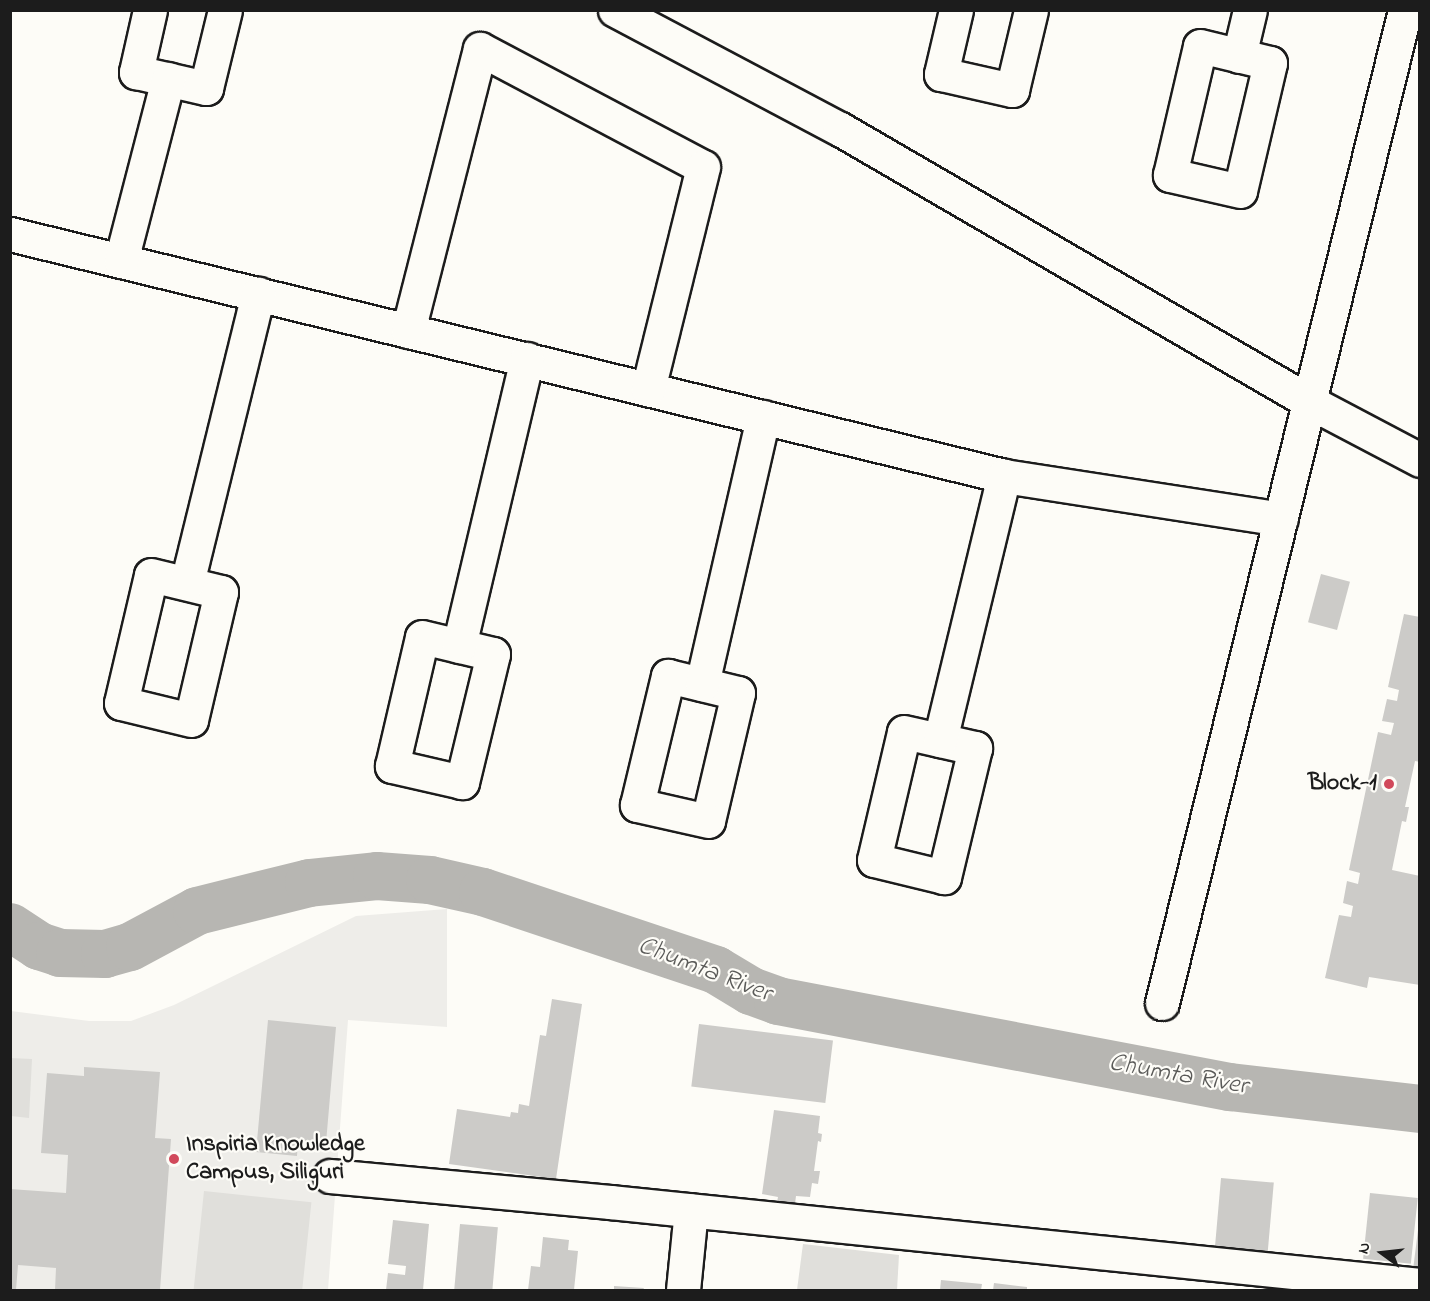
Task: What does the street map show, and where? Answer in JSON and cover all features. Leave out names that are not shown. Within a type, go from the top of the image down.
[{"type":"street","points":[[150,10],[136,72],[206,88],[225,10]]},
{"type":"street","points":[[615,10],[840,129],[1310,402],[1419,460]]},
{"type":"street","points":[[956,10],[941,74],[1012,90],[1030,10]]},
{"type":"street","points":[[1239,56],[1250,10]]},
{"type":"street","points":[[1162,1003],[1406,10]]},
{"type":"street","points":[[408,331],[480,50],[703,167],[648,389]]},
{"type":"street","points":[[122,261],[168,79]]},
{"type":"street","points":[[10,234],[1004,476],[1281,519]]},
{"type":"street","points":[[187,583],[258,294]]},
{"type":"street","points":[[459,646],[527,359]]},
{"type":"street","points":[[702,684],[763,417]]},
{"type":"street","points":[[940,740],[1004,476]]},
{"type":"street","points":[[330,1176],[691,1210],[1203,1277],[1376,1286],[1419,1285]]},
{"type":"street","points":[[683,1290],[691,1210]]},
{"type":"shaded area","name":"Inspiria Knowledge Campus, Siliguri","points":[[447,909],[447,1027],[348,1020],[328,1290],[11,1290],[11,1011],[89,1021],[131,1021],[174,1005],[356,916]]},
{"type":"shaded area","points":[[10,1058],[32,1059],[29,1118],[11,1116]]},
{"type":"shaded area","points":[[204,1191],[311,1202],[302,1290],[194,1290]]},
{"type":"shaded area","points":[[803,1244],[899,1255],[897,1290],[797,1290]]},
{"type":"building","points":[[1321,574],[1350,582],[1337,630],[1308,622]]},
{"type":"building","name":"Block-1","points":[[1404,614],[1420,617],[1420,762],[1415,761],[1405,807],[1409,807],[1406,822],[1402,821],[1392,870],[1420,876],[1420,985],[1369,977],[1367,988],[1325,978],[1339,915],[1351,917],[1353,906],[1343,903],[1347,881],[1358,884],[1360,873],[1349,870],[1378,732],[1391,735],[1394,723],[1382,721],[1387,699],[1397,701],[1399,690],[1388,687]]},
{"type":"building","points":[[552,999],[582,1004],[556,1179],[449,1164],[457,1109],[510,1117],[511,1112],[518,1113],[519,1104],[529,1106],[540,1035],[546,1036]]},
{"type":"building","points":[[268,1020],[336,1027],[326,1143],[298,1140],[297,1156],[256,1152]]},
{"type":"building","points":[[699,1024],[833,1040],[825,1103],[691,1087]]},
{"type":"building","points":[[84,1067],[160,1072],[155,1138],[171,1139],[160,1290],[55,1290],[56,1268],[18,1265],[16,1290],[10,1290],[10,1189],[66,1193],[68,1155],[41,1153],[47,1073],[84,1076]]},
{"type":"building","points":[[774,1110],[820,1116],[818,1133],[822,1134],[821,1142],[818,1141],[814,1171],[820,1171],[818,1184],[812,1183],[810,1197],[796,1196],[795,1204],[777,1202],[778,1197],[762,1194]]},
{"type":"building","points":[[1221,1178],[1274,1183],[1267,1255],[1215,1251]]},
{"type":"building","points":[[1370,1193],[1418,1198],[1411,1264],[1363,1259]]},
{"type":"building","points":[[393,1220],[429,1224],[423,1290],[386,1290],[388,1273],[405,1275],[406,1266],[388,1264]]},
{"type":"building","points":[[460,1224],[498,1227],[492,1290],[454,1290]]},
{"type":"building","points":[[1418,1230],[1420,1231],[1420,1271],[1413,1270]]},
{"type":"building","points":[[543,1237],[569,1240],[568,1250],[578,1251],[574,1290],[528,1290],[531,1266],[540,1267]]},
{"type":"building","points":[[941,1280],[982,1284],[981,1290],[940,1290]]},
{"type":"building","points":[[994,1283],[1027,1287],[1027,1290],[993,1290]]},
{"type":"building","points":[[614,1286],[644,1288],[643,1290],[614,1290]]},
{"type":"waterway","name":"Chumta River","points":[[10,927],[39,946],[60,953],[105,954],[130,947],[197,911],[309,883],[377,876],[430,880],[483,892],[716,970],[751,991],[778,1001],[1230,1087],[1420,1109]]},
{"type":"place","name":"Block-1","points":[[1389,784]]},
{"type":"place","name":"Inspiria Knowledge Campus, Siliguri","points":[[174,1159]]}]
